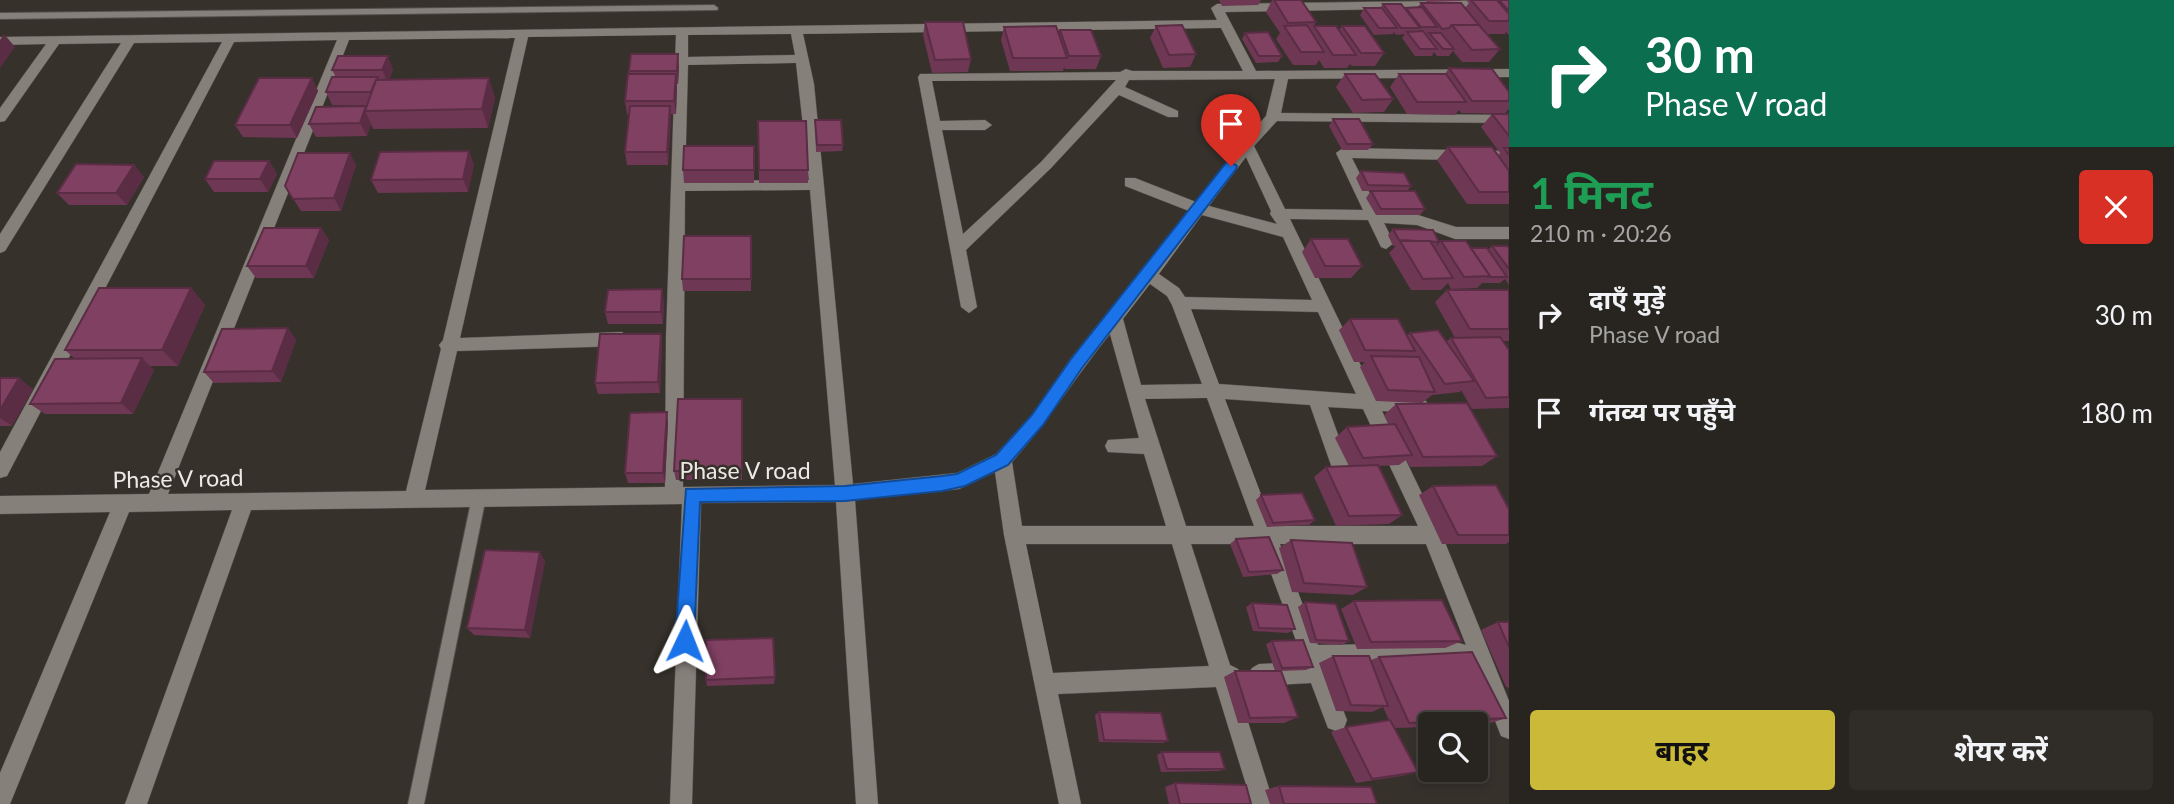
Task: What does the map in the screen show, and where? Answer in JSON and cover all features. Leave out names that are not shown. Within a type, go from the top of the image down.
[{"type":"street","points":[[1251,73],[1215,4],[1509,3]]},
{"type":"street","points":[[0,41],[1225,24]]},
{"type":"street","points":[[681,804],[683,495],[667,337],[678,186],[682,30]]},
{"type":"street","points":[[796,30],[807,84],[845,493],[867,804]]},
{"type":"street","points":[[414,498],[447,345],[523,33]]},
{"type":"street","points":[[155,503],[345,35]]},
{"type":"street","points":[[0,470],[232,36]]},
{"type":"street","points":[[0,247],[131,38]]},
{"type":"street","points":[[0,118],[55,40]]},
{"type":"street","points":[[681,61],[801,59]]},
{"type":"street","points":[[1283,73],[1273,117],[1509,119]]},
{"type":"street","points":[[969,307],[925,77],[1509,73]]},
{"type":"street","points":[[959,247],[1046,165],[1117,89],[1126,74]]},
{"type":"street","points":[[1117,89],[1173,114]]},
{"type":"street","name":"Phase V road","points":[[0,505],[845,493],[959,481],[1002,460],[1038,420],[1247,145],[1273,117]]},
{"type":"street","points":[[935,126],[985,125]]},
{"type":"street","points":[[1247,145],[1277,214],[1432,535],[1509,728]]},
{"type":"street","points":[[1386,243],[1342,157],[1344,152],[1509,156]]},
{"type":"street","points":[[1130,182],[1200,209],[1286,232]]},
{"type":"street","points":[[678,186],[816,185]]},
{"type":"street","points":[[1277,214],[1373,216],[1418,220],[1455,233],[1509,233]]},
{"type":"street","points":[[1149,275],[1173,292],[1180,303],[1336,720]]},
{"type":"street","points":[[1180,303],[1321,306]]},
{"type":"street","points":[[1114,317],[1134,393],[1264,804]]},
{"type":"street","points":[[447,345],[634,338]]},
{"type":"street","points":[[1134,393],[1211,391],[1434,407]]},
{"type":"street","points":[[1317,399],[1341,468]]},
{"type":"street","points":[[1114,446],[1151,446]]},
{"type":"street","points":[[1002,460],[1014,535],[1070,804]]},
{"type":"street","points":[[136,804],[244,501]]},
{"type":"street","points":[[0,800],[123,503]]},
{"type":"street","points":[[1014,535],[1432,535]]},
{"type":"street","points":[[1045,684],[1222,676],[1315,664],[1479,653]]},
{"type":"lane","points":[[0,16],[714,8]]},
{"type":"lane","points":[[416,804],[478,497]]},
{"type":"building","points":[[1274,0],[1301,0],[1316,22],[1288,23]]},
{"type":"building","points":[[1471,0],[1497,0],[1509,14],[1509,21],[1489,21]]},
{"type":"building","points":[[1499,0],[1509,0],[1509,11]]},
{"type":"building","points":[[1421,3],[1461,3],[1479,25],[1452,25],[1442,29]]},
{"type":"building","points":[[1383,4],[1401,4],[1420,28],[1401,28]]},
{"type":"building","points":[[1422,7],[1437,27],[1421,27],[1406,8]]},
{"type":"building","points":[[1364,8],[1382,8],[1397,28],[1379,28]]},
{"type":"building","points":[[925,22],[963,22],[971,59],[935,60]]},
{"type":"building","points":[[1182,25],[1196,54],[1169,55],[1156,26]]},
{"type":"building","points":[[1307,25],[1324,52],[1301,52],[1284,26]]},
{"type":"building","points":[[1452,25],[1479,25],[1500,49],[1472,50]]},
{"type":"building","points":[[1056,26],[1067,58],[1013,58],[1004,27]]},
{"type":"building","points":[[1314,26],[1336,26],[1356,55],[1333,55]]},
{"type":"building","points":[[1342,26],[1365,26],[1384,53],[1361,53]]},
{"type":"building","points":[[1060,30],[1091,30],[1101,56],[1069,56]]},
{"type":"building","points":[[1423,31],[1437,49],[1420,49],[1407,32]]},
{"type":"building","points":[[1268,32],[1282,56],[1259,56],[1245,33]]},
{"type":"building","points":[[1429,33],[1441,33],[1454,49],[1443,49]]},
{"type":"building","points":[[631,54],[678,54],[677,71],[629,71]]},
{"type":"building","points":[[338,56],[388,56],[382,70],[332,70]]},
{"type":"building","points":[[1449,68],[1492,69],[1509,92],[1509,101],[1472,101]]},
{"type":"building","points":[[628,74],[676,74],[674,101],[625,101]]},
{"type":"building","points":[[1345,74],[1375,74],[1393,99],[1362,100]]},
{"type":"building","points":[[1399,74],[1446,74],[1466,102],[1417,102]]},
{"type":"building","points":[[332,77],[378,77],[371,92],[326,92]]},
{"type":"building","points":[[259,78],[312,78],[290,125],[235,125]]},
{"type":"building","points":[[489,78],[482,109],[365,111],[376,80]]},
{"type":"building","points":[[366,106],[360,123],[309,124],[316,107]]},
{"type":"building","points":[[630,106],[670,106],[667,152],[625,152]]},
{"type":"building","points":[[1492,114],[1509,114],[1509,136]]},
{"type":"building","points":[[1333,119],[1359,119],[1373,144],[1347,144]]},
{"type":"building","points":[[815,120],[841,120],[843,145],[817,145]]},
{"type":"building","points":[[758,121],[806,121],[808,170],[759,170]]},
{"type":"building","points":[[684,146],[754,146],[754,170],[683,170]]},
{"type":"building","points":[[1448,147],[1492,147],[1509,171],[1509,192],[1479,192]]},
{"type":"building","points":[[469,151],[463,179],[371,180],[380,152]]},
{"type":"building","points":[[298,153],[350,153],[334,198],[293,199],[285,186]]},
{"type":"building","points":[[214,161],[269,161],[260,179],[205,179]]},
{"type":"building","points":[[76,164],[134,165],[116,193],[57,193]]},
{"type":"building","points":[[1361,171],[1404,173],[1411,186],[1368,185]]},
{"type":"building","points":[[1371,191],[1415,191],[1425,209],[1381,209]]},
{"type":"building","points":[[264,228],[321,228],[306,266],[247,266]]},
{"type":"building","points":[[1393,229],[1433,230],[1439,242],[1399,240]]},
{"type":"building","points":[[684,236],[751,236],[751,279],[682,279]]},
{"type":"building","points":[[1311,239],[1348,239],[1362,266],[1325,266]]},
{"type":"building","points":[[1400,241],[1430,241],[1453,278],[1423,279]]},
{"type":"building","points":[[1441,241],[1466,241],[1490,276],[1464,277]]},
{"type":"building","points":[[1492,246],[1509,248],[1509,269]]},
{"type":"building","points":[[1471,248],[1487,248],[1507,277],[1489,277]]},
{"type":"building","points":[[99,288],[191,288],[162,350],[65,350]]},
{"type":"building","points":[[662,289],[661,312],[605,312],[608,290]]},
{"type":"building","points":[[1447,290],[1509,290],[1509,329],[1470,329]]},
{"type":"building","points":[[1350,319],[1398,319],[1415,351],[1365,350]]},
{"type":"building","points":[[288,328],[272,371],[204,372],[222,329]]},
{"type":"building","points":[[1438,330],[1474,381],[1445,384],[1410,333]]},
{"type":"building","points":[[600,334],[661,334],[658,382],[595,383]]},
{"type":"building","points":[[1500,337],[1509,350],[1509,397],[1486,398],[1451,338]]},
{"type":"building","points":[[1371,356],[1419,357],[1435,392],[1388,390]]},
{"type":"building","points":[[142,358],[121,403],[30,404],[55,359]]},
{"type":"building","points":[[0,378],[19,378],[0,410]]},
{"type":"building","points":[[678,399],[742,399],[742,470],[674,471]]},
{"type":"building","points":[[1467,403],[1497,456],[1423,457],[1396,404]]},
{"type":"building","points":[[667,412],[663,473],[625,473],[630,413]]},
{"type":"building","points":[[1395,424],[1412,455],[1363,458],[1347,427]]},
{"type":"building","points":[[1378,465],[1402,515],[1349,516],[1326,467]]},
{"type":"building","points":[[1496,485],[1509,509],[1509,535],[1458,535],[1433,486]]},
{"type":"building","points":[[1302,493],[1315,520],[1273,523],[1261,495]]},
{"type":"building","points":[[1269,537],[1283,570],[1249,572],[1236,539]]},
{"type":"building","points":[[1291,540],[1352,543],[1367,587],[1304,583]]},
{"type":"building","points":[[485,550],[540,552],[525,630],[467,628]]},
{"type":"building","points":[[1442,600],[1462,641],[1371,642],[1354,601]]},
{"type":"building","points":[[1305,602],[1336,604],[1349,641],[1316,640]]},
{"type":"building","points":[[1252,603],[1287,605],[1295,629],[1259,628]]},
{"type":"building","points":[[1498,622],[1509,622],[1509,647]]},
{"type":"building","points":[[773,638],[775,677],[706,680],[706,640]]},
{"type":"building","points":[[1303,640],[1313,667],[1282,668],[1272,641]]},
{"type":"building","points":[[1472,652],[1506,718],[1488,719],[1488,712],[1418,712],[1418,723],[1409,723],[1379,657]]},
{"type":"building","points":[[1333,656],[1369,656],[1388,706],[1351,705]]},
{"type":"building","points":[[1235,671],[1281,671],[1298,717],[1250,718]]},
{"type":"building","points":[[1099,712],[1161,713],[1168,741],[1104,740]]},
{"type":"building","points":[[1390,720],[1418,772],[1372,779],[1346,727]]},
{"type":"building","points":[[1162,752],[1220,752],[1225,769],[1167,769]]},
{"type":"building","points":[[1175,783],[1246,785],[1251,804],[1180,804]]},
{"type":"building","points":[[1279,786],[1371,787],[1377,804],[1284,804]]},
{"type":"route","points":[[685,641],[692,495],[845,493],[942,483],[975,475],[1002,460],[1038,420],[1077,363],[1149,275],[1231,166]]}]
